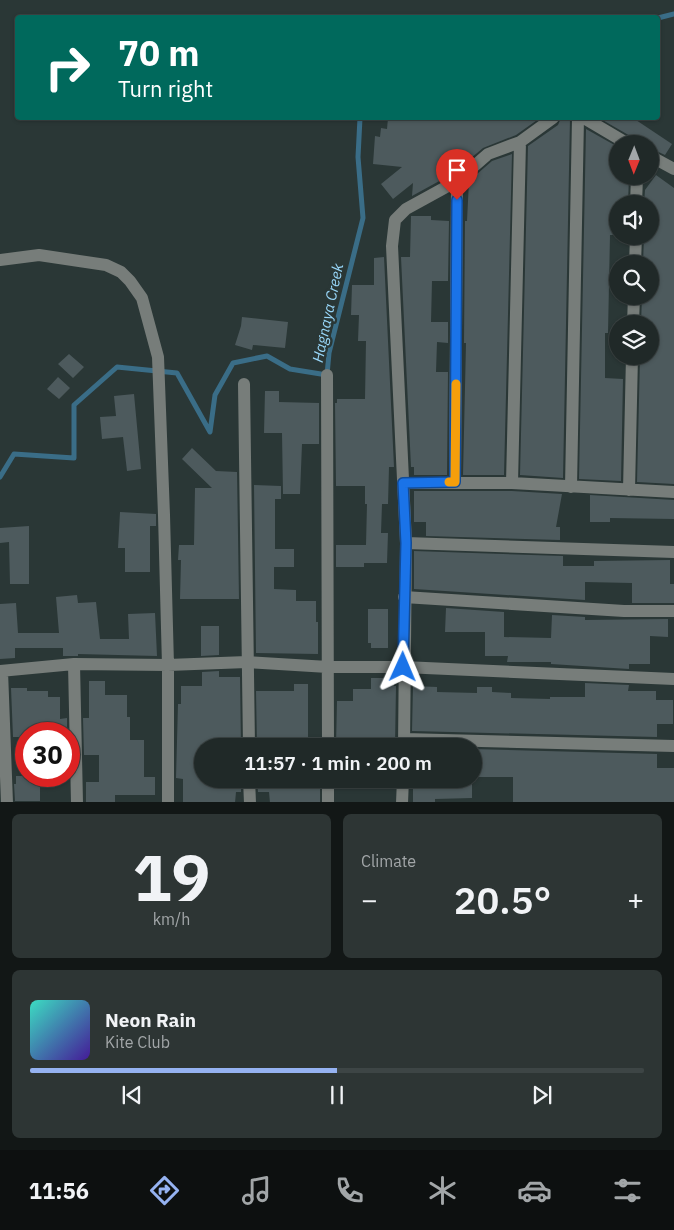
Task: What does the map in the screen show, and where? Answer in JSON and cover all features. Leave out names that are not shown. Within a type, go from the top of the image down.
[{"type":"street","points":[[404,738],[403,667],[406,543],[392,246],[395,220],[406,209],[457,181],[488,154],[520,142],[550,120]]},
{"type":"street","points":[[571,487],[578,120]]},
{"type":"street","points":[[587,120],[613,135]]},
{"type":"street","points":[[512,483],[520,142]]},
{"type":"street","points":[[659,161],[674,169]]},
{"type":"street","points":[[455,482],[457,181]]},
{"type":"street","points":[[0,260],[39,255],[106,265],[121,272],[142,298],[158,357],[168,665],[168,802]]},
{"type":"street","points":[[629,490],[632,365]]},
{"type":"street","points":[[327,375],[328,738]]},
{"type":"street","points":[[244,384],[249,738]]},
{"type":"street","points":[[403,483],[512,483],[674,492]]},
{"type":"street","points":[[406,543],[674,552]]},
{"type":"street","points":[[404,597],[624,611],[674,611]]},
{"type":"street","points":[[7,802],[1,671],[74,664],[168,665],[248,662],[328,667],[403,667],[674,679]]},
{"type":"street","points":[[74,664],[77,802]]},
{"type":"street","points":[[482,744],[674,746]]},
{"type":"street","points":[[249,788],[250,802]]},
{"type":"street","points":[[328,788],[328,802]]},
{"type":"street","points":[[402,788],[402,802]]},
{"type":"building","points":[[388,120],[537,120],[516,135],[483,148],[452,174],[412,196],[413,183],[393,199],[381,184],[402,167],[373,164],[375,136],[380,137],[381,128],[387,129]]},
{"type":"building","points":[[560,120],[570,120],[563,478],[520,475],[528,146],[558,125]]},
{"type":"building","points":[[602,120],[636,120],[658,135],[629,135]]},
{"type":"building","points":[[586,129],[609,142],[609,185],[629,185],[628,195],[609,195],[608,333],[605,333],[605,378],[623,379],[621,481],[579,479]]},
{"type":"building","points":[[659,135],[672,144],[665,155],[659,152]]},
{"type":"building","points":[[512,154],[504,475],[463,475],[466,343],[464,343],[465,221],[467,221],[469,181],[492,161]]},
{"type":"building","points":[[659,177],[674,188],[674,484],[637,482],[640,365],[659,365],[659,315],[641,315],[642,305],[659,305],[659,255],[643,255],[644,245],[659,245],[659,195],[645,195],[645,190],[649,185],[659,185]]},
{"type":"building","points":[[411,216],[431,216],[431,220],[449,221],[448,281],[432,281],[431,322],[448,322],[448,343],[437,342],[436,372],[448,372],[447,475],[414,475],[414,467],[411,467],[401,257],[410,257]]},
{"type":"building","points":[[384,257],[394,467],[389,467],[388,504],[382,504],[381,533],[388,533],[387,563],[364,563],[364,567],[336,567],[336,545],[366,545],[367,504],[365,504],[365,486],[336,486],[335,403],[337,403],[337,399],[365,399],[366,341],[358,341],[359,315],[351,315],[352,285],[374,285],[374,258]]},
{"type":"building","points":[[242,317],[288,322],[285,348],[253,345],[252,350],[235,345]]},
{"type":"building","points":[[69,354],[84,367],[73,378],[58,364]]},
{"type":"building","points":[[58,377],[70,388],[59,399],[47,389]]},
{"type":"building","points":[[265,391],[279,391],[279,402],[319,403],[319,444],[302,444],[300,494],[283,494],[282,433],[264,433]]},
{"type":"building","points":[[134,394],[141,469],[127,471],[123,437],[102,439],[100,417],[116,416],[114,396]]},
{"type":"building","points":[[192,448],[216,471],[237,472],[239,599],[180,599],[181,560],[178,560],[179,545],[194,545],[195,488],[212,488],[182,459]]},
{"type":"building","points":[[254,485],[281,486],[281,499],[275,499],[275,549],[294,549],[294,567],[274,567],[274,589],[296,590],[296,601],[316,601],[318,654],[256,653]]},
{"type":"building","points":[[414,491],[512,491],[562,494],[556,527],[560,527],[560,540],[426,536],[426,522],[414,522]]},
{"type":"building","points":[[590,495],[674,500],[674,519],[610,518],[610,522],[590,522]]},
{"type":"building","points":[[120,512],[156,514],[156,526],[150,526],[150,572],[125,572],[125,548],[118,548]]},
{"type":"building","points":[[29,526],[29,584],[10,584],[9,542],[0,543],[0,528]]},
{"type":"building","points":[[414,551],[563,556],[563,566],[594,566],[594,561],[670,560],[670,584],[674,584],[674,603],[632,603],[632,583],[585,582],[585,600],[414,589]]},
{"type":"building","points":[[77,595],[78,603],[96,602],[100,639],[129,639],[128,614],[155,613],[157,656],[78,654],[78,656],[63,656],[63,648],[15,648],[15,658],[0,659],[0,604],[16,603],[18,633],[59,633],[56,597]]},
{"type":"building","points":[[446,608],[504,612],[504,637],[551,638],[552,615],[585,617],[585,620],[668,619],[668,637],[650,636],[650,664],[629,664],[629,669],[551,664],[551,662],[507,662],[508,656],[485,656],[485,632],[445,632]]},
{"type":"building","points":[[368,609],[388,609],[388,648],[371,648],[371,643],[368,643]]},
{"type":"building","points":[[201,626],[219,626],[219,655],[201,656]]},
{"type":"building","points":[[219,671],[219,677],[240,677],[241,738],[194,738],[194,788],[241,788],[241,792],[236,792],[235,802],[183,802],[183,779],[176,778],[178,704],[181,704],[181,686],[202,686],[202,672]]},
{"type":"building","points":[[371,678],[394,678],[394,686],[396,686],[395,738],[336,738],[337,701],[353,701],[353,689],[371,689]]},
{"type":"building","points":[[89,681],[105,681],[105,695],[127,695],[127,717],[130,717],[130,740],[144,740],[144,777],[155,777],[155,795],[115,795],[115,802],[86,802],[86,782],[99,782],[99,755],[84,755],[83,718],[89,718]]},
{"type":"building","points":[[585,683],[629,685],[628,691],[656,691],[656,700],[673,700],[673,724],[657,724],[657,737],[412,731],[413,686],[437,687],[437,692],[477,693],[477,687],[492,687],[492,692],[511,693],[511,698],[550,699],[550,697],[585,697]]},
{"type":"building","points":[[294,684],[308,684],[308,738],[257,738],[256,691],[294,691]]},
{"type":"building","points":[[11,688],[27,688],[27,691],[48,691],[48,697],[60,697],[60,719],[67,718],[67,722],[15,722],[15,737],[13,737]]},
{"type":"building","points":[[482,749],[657,754],[657,768],[674,768],[674,802],[513,802],[513,777],[482,777]]},
{"type":"building","points":[[14,784],[15,787],[40,787],[40,801],[15,801]]},
{"type":"building","points":[[258,788],[320,788],[320,802],[270,802],[269,792],[258,792]]},
{"type":"building","points":[[413,788],[472,788],[472,798],[435,799],[435,802],[413,802]]},
{"type":"waterway","name":"Hagnaya Creek","points":[[660,18],[674,14]]},
{"type":"waterway","name":"Hagnaya Creek","points":[[0,477],[14,454],[74,458],[74,405],[117,367],[177,373],[210,432],[215,395],[233,363],[267,356],[290,369],[327,375],[329,353],[363,218],[358,157],[360,120]]},
{"type":"slow traffic","points":[[449,482],[455,482],[456,384]]},
{"type":"route","points":[[403,667],[406,543],[403,483],[455,482],[457,200]]}]
